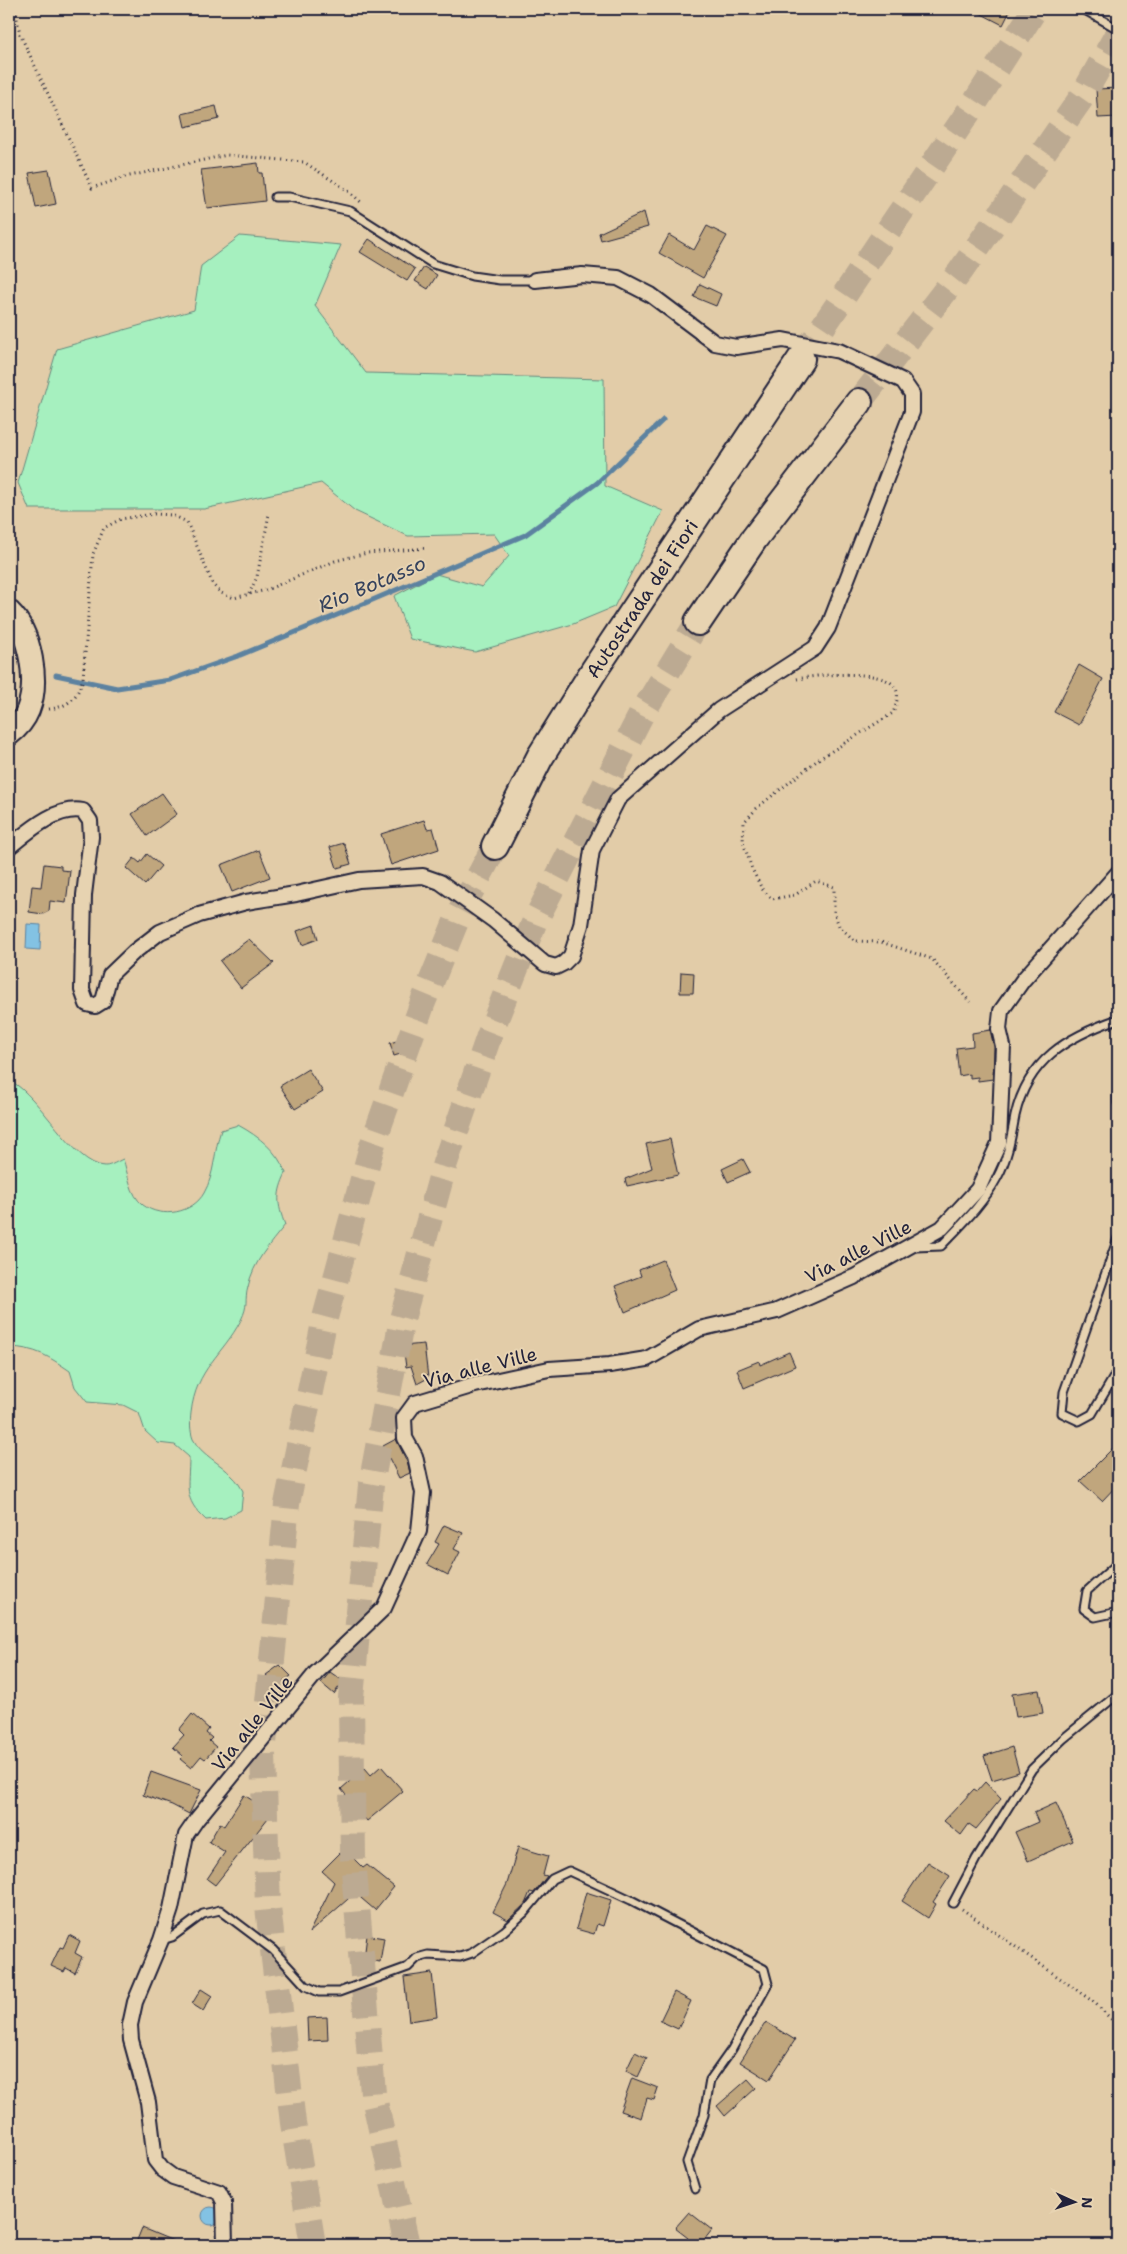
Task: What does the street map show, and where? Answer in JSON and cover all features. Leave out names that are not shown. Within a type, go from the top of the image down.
[{"type":"highway","name":"Autostrada dei Fiori","points":[[495,846],[540,757],[595,669],[800,359]]},
{"type":"highway","points":[[698,622],[754,539],[859,402]]},
{"type":"main road","points":[[9,612],[21,627],[34,666],[28,710],[23,720],[9,734]]},
{"type":"street","points":[[9,847],[62,812],[83,811],[90,821],[91,837],[84,895],[82,990],[87,1004],[95,1006],[103,1001],[110,975],[134,952],[160,932],[198,915],[246,902],[296,894],[359,880],[423,876],[440,882],[493,920],[545,964],[556,967],[564,963],[571,956],[581,925],[592,850],[618,799],[719,710],[769,680],[814,648],[828,628],[912,412],[912,394],[903,382],[839,351],[783,340],[736,347],[715,343],[651,295],[618,278],[582,275],[535,280]]},
{"type":"street","name":"Via alle Ville","points":[[225,2245],[224,2202],[219,2192],[173,2177],[162,2169],[155,2160],[148,2102],[131,2040],[130,2025],[135,2002],[161,1940],[171,1909],[186,1835],[316,1673],[384,1608],[419,1531],[423,1493],[415,1456],[405,1438],[404,1418],[415,1403],[475,1385],[549,1369],[610,1365],[646,1359],[699,1330],[778,1311],[854,1277],[942,1228],[978,1189],[1000,1143],[1003,1046],[999,1028],[1001,1011],[1023,980],[1118,874]]},
{"type":"lane","points":[[1083,9],[1118,29]]},
{"type":"lane","points":[[274,197],[289,197],[350,211],[433,264],[472,276],[500,280],[535,280]]},
{"type":"lane","points":[[907,1247],[941,1246],[976,1210],[998,1178],[1009,1152],[1016,1114],[1030,1078],[1046,1057],[1086,1031],[1118,1019]]},
{"type":"lane","points":[[1118,1094],[1118,1103]]},
{"type":"lane","points":[[1118,1238],[1064,1392],[1062,1412],[1079,1421],[1092,1414],[1118,1370]]},
{"type":"lane","points":[[1118,1563],[1087,1591],[1084,1609],[1095,1617],[1118,1612]]},
{"type":"lane","points":[[953,1903],[976,1859],[1032,1769],[1063,1739],[1118,1694]]},
{"type":"lane","points":[[161,1940],[172,1937],[203,1914],[220,1910],[273,1950],[306,1986],[319,1992],[339,1992],[408,1967],[417,1958],[428,1955],[460,1957],[472,1953],[504,1931],[524,1913],[552,1879],[569,1871],[631,1900],[764,1969],[768,1984],[732,2049],[710,2080],[704,2115],[687,2162],[696,2189]]},
{"type":"path","points":[[15,9],[20,34],[92,188],[125,177],[227,155],[304,162],[350,192],[369,209]]},
{"type":"path","points":[[28,710],[57,708],[69,703],[79,693],[83,678],[93,554],[104,528],[121,519],[154,514],[172,515],[187,522],[213,585],[221,593],[234,598],[266,590],[335,561],[367,553],[427,548]]},
{"type":"path","points":[[248,595],[257,578],[269,514]]},
{"type":"path","points":[[769,680],[782,682],[814,675],[858,675],[878,678],[891,683],[896,689],[897,700],[893,713],[819,759],[758,807],[744,822],[743,842],[752,869],[762,889],[772,899],[795,895],[816,880],[834,887],[834,912],[839,926],[855,941],[881,942],[932,959],[970,1002]]},
{"type":"path","points":[[953,1903],[1095,2003],[1118,2026]]},
{"type":"green space","points":[[240,236],[341,245],[315,306],[366,373],[604,379],[605,486],[663,511],[614,607],[573,624],[475,652],[410,639],[394,596],[436,574],[482,587],[509,556],[494,534],[408,536],[355,511],[321,483],[204,509],[29,509],[18,483],[57,349],[194,310],[201,266]]},
{"type":"green space","points":[[9,1080],[21,1088],[69,1143],[93,1163],[105,1166],[123,1159],[135,1196],[143,1205],[159,1212],[176,1212],[185,1209],[199,1200],[208,1186],[221,1130],[238,1125],[254,1134],[273,1151],[282,1165],[286,1173],[280,1187],[279,1199],[280,1211],[285,1225],[254,1269],[250,1278],[246,1306],[241,1320],[198,1384],[191,1413],[191,1433],[197,1445],[234,1478],[243,1491],[241,1510],[225,1518],[206,1520],[193,1505],[188,1492],[189,1457],[175,1445],[158,1443],[145,1431],[139,1413],[123,1405],[87,1402],[75,1387],[70,1371],[34,1351],[9,1347]]},
{"type":"water","points":[[27,924],[41,925],[40,950],[26,949]]},
{"type":"water","points":[[211,2207],[217,2210],[220,2216],[217,2222],[211,2225],[205,2222],[202,2216],[205,2210]]},
{"type":"building","points":[[972,9],[1011,9],[1003,25]]},
{"type":"building","points":[[1118,88],[1118,117],[1098,118],[1096,89]]},
{"type":"building","points":[[216,106],[219,119],[185,127],[182,114]]},
{"type":"building","points":[[258,163],[259,173],[262,173],[265,201],[207,208],[201,170]]},
{"type":"building","points":[[49,170],[56,204],[36,208],[29,173]]},
{"type":"building","points":[[644,212],[648,227],[601,240],[599,233]]},
{"type":"building","points":[[707,226],[727,236],[703,278],[659,253],[669,235],[694,250]]},
{"type":"building","points":[[369,239],[415,269],[407,281],[360,252]]},
{"type":"building","points":[[424,267],[437,275],[428,289],[415,281]]},
{"type":"building","points":[[700,284],[721,294],[716,306],[694,297]]},
{"type":"building","points":[[1079,665],[1103,679],[1079,725],[1054,712]]},
{"type":"building","points":[[162,793],[177,814],[147,836],[132,814]]},
{"type":"building","points":[[424,820],[427,829],[433,828],[439,849],[391,865],[381,834]]},
{"type":"building","points":[[344,843],[351,864],[337,868],[330,847]]},
{"type":"building","points":[[259,850],[270,877],[232,892],[221,865]]},
{"type":"building","points":[[147,854],[161,866],[145,885],[126,868],[134,858],[140,863]]},
{"type":"building","points":[[44,864],[61,866],[61,870],[70,871],[66,903],[50,901],[49,911],[43,914],[29,912],[32,886],[41,887]]},
{"type":"building","points":[[314,925],[318,939],[302,945],[297,931]]},
{"type":"building","points":[[249,939],[274,963],[241,988],[220,961]]},
{"type":"building","points":[[681,972],[694,973],[693,993],[680,993]]},
{"type":"building","points":[[990,1030],[994,1047],[993,1079],[978,1081],[978,1077],[970,1078],[970,1074],[959,1076],[956,1048],[973,1046],[972,1033]]},
{"type":"building","points":[[413,1036],[417,1049],[394,1056],[390,1043]]},
{"type":"building","points":[[308,1069],[323,1092],[295,1109],[280,1086]]},
{"type":"building","points":[[670,1139],[678,1175],[627,1186],[625,1179],[652,1168],[646,1144]]},
{"type":"building","points":[[743,1159],[750,1172],[728,1182],[722,1169]]},
{"type":"building","points":[[663,1260],[675,1290],[625,1312],[615,1286],[641,1276],[639,1270]]},
{"type":"building","points":[[424,1344],[428,1378],[417,1384],[411,1366],[406,1367],[403,1346]]},
{"type":"building","points":[[789,1352],[795,1366],[744,1388],[737,1370],[759,1361],[760,1365]]},
{"type":"building","points":[[396,1439],[408,1464],[410,1473],[399,1478],[383,1446]]},
{"type":"building","points":[[1118,1443],[1118,1484],[1102,1501],[1080,1481]]},
{"type":"building","points":[[444,1525],[463,1533],[454,1549],[460,1552],[448,1575],[427,1564],[439,1544],[435,1542]]},
{"type":"building","points":[[280,1665],[291,1676],[276,1686],[266,1675]]},
{"type":"building","points":[[330,1672],[343,1681],[334,1694],[321,1683]]},
{"type":"building","points":[[1039,1690],[1043,1713],[1016,1717],[1012,1694]]},
{"type":"building","points":[[192,1714],[209,1729],[206,1733],[212,1738],[209,1741],[216,1747],[205,1759],[201,1756],[191,1768],[180,1759],[183,1756],[173,1747],[184,1735],[179,1730]]},
{"type":"building","points":[[1012,1747],[1019,1772],[992,1780],[984,1756]]},
{"type":"building","points":[[381,1766],[403,1791],[367,1821],[341,1789],[365,1768],[371,1775]]},
{"type":"building","points":[[151,1772],[201,1790],[189,1814],[172,1805],[143,1795]]},
{"type":"building","points":[[985,1782],[1001,1799],[976,1829],[969,1824],[961,1835],[944,1821],[974,1789],[977,1791]]},
{"type":"building","points":[[244,1795],[272,1813],[215,1885],[207,1879],[225,1852],[209,1842],[220,1823],[224,1826]]},
{"type":"building","points":[[1056,1803],[1073,1841],[1028,1861],[1015,1832],[1038,1822],[1034,1813]]},
{"type":"building","points":[[518,1847],[548,1856],[543,1875],[547,1876],[534,1893],[530,1892],[525,1904],[508,1920],[493,1912],[507,1884]]},
{"type":"building","points":[[344,1849],[363,1868],[367,1865],[394,1887],[375,1910],[355,1893],[309,1933],[334,1882],[322,1871]]},
{"type":"building","points":[[928,1862],[950,1876],[933,1902],[936,1904],[928,1918],[902,1901]]},
{"type":"building","points":[[586,1892],[611,1900],[603,1926],[597,1924],[594,1934],[576,1929]]},
{"type":"building","points":[[69,1935],[80,1941],[75,1953],[82,1957],[75,1973],[66,1968],[64,1972],[51,1966],[60,1947],[63,1948]]},
{"type":"building","points":[[367,1935],[384,1938],[380,1962],[364,1959]]},
{"type":"building","points":[[432,1973],[437,2017],[409,2021],[404,1977]]},
{"type":"building","points":[[201,1989],[212,1996],[203,2011],[192,2004]]},
{"type":"building","points":[[674,1992],[691,2001],[678,2029],[660,2021]]},
{"type":"building","points":[[327,2017],[328,2040],[308,2041],[307,2018]]},
{"type":"building","points":[[766,2022],[795,2040],[769,2080],[740,2062]]},
{"type":"building","points":[[635,2052],[647,2058],[638,2077],[626,2071]]},
{"type":"building","points":[[632,2078],[658,2088],[654,2100],[647,2098],[641,2118],[620,2111]]},
{"type":"building","points":[[748,2079],[756,2088],[725,2116],[717,2106]]},
{"type":"building","points":[[689,2212],[712,2230],[700,2245],[682,2245],[688,2238],[675,2228]]},
{"type":"building","points":[[142,2228],[183,2245],[135,2245]]},
{"type":"waterway","name":"Rio Botasso","points":[[56,675],[117,688],[170,680],[238,656],[342,613],[525,535],[597,483],[663,420]]},
{"type":"tunnel","points":[[801,359],[974,104],[1035,9]]},
{"type":"tunnel","points":[[859,402],[960,272],[1082,97],[1118,33]]},
{"type":"tunnel","points":[[407,2245],[373,2093],[353,1859],[351,1697],[371,1485],[402,1319],[445,1163],[489,1036],[534,923],[641,715],[698,622]]},
{"type":"tunnel","points":[[313,2245],[293,2123],[268,1907],[263,1754],[287,1504],[325,1318],[372,1146],[423,1002],[459,914],[495,846]]}]
